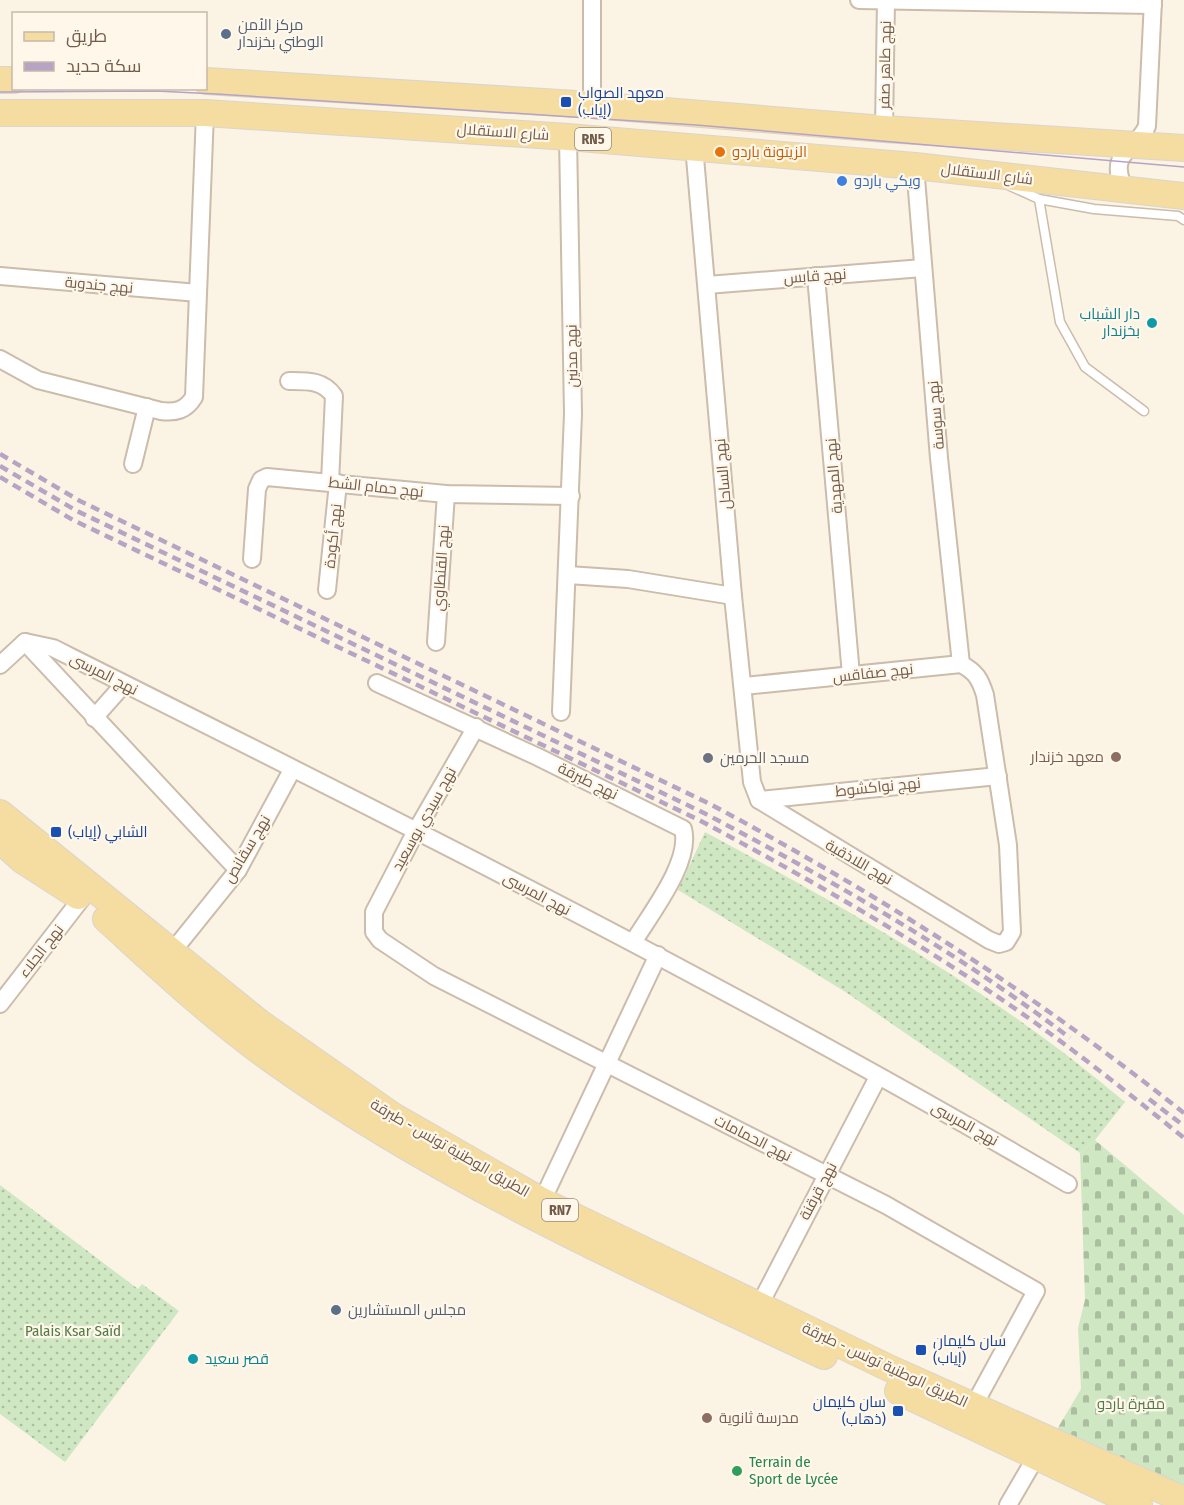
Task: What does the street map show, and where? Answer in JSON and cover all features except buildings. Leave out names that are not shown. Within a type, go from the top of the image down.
[{"type":"main road","name":"RN5","points":[[207,81],[592,105],[884,129],[1184,148]]},
{"type":"main road","name":"شارع الاستقلال","points":[[0,113],[205,113],[694,146],[915,166],[1134,191],[1181,207]]},
{"type":"main road","name":"الطريق الوطنية تونس - طبرقة","points":[[0,813],[269,1029],[364,1098],[542,1201],[973,1407],[1184,1500]]},
{"type":"main road","name":"الطريق الوطنية تونس - طبرقة","points":[[0,840],[22,860],[82,898],[216,1017],[272,1060],[383,1134],[567,1236],[1139,1505]]},
{"type":"street","points":[[592,0],[592,105]]},
{"type":"street","points":[[859,0],[1153,3],[1149,118],[1144,132],[1124,153],[1119,167],[1122,183],[1134,191]]},
{"type":"street","name":"نهج طاهر صفر","points":[[884,129],[886,0]]},
{"type":"street","points":[[0,359],[38,380],[147,407],[173,412],[189,405],[194,397],[205,113]]},
{"type":"street","name":"نهج مدنين","points":[[561,712],[573,414],[568,137]]},
{"type":"street","name":"نهج الساحل","points":[[694,146],[733,596],[752,782],[759,800]]},
{"type":"street","name":"نهج سوسة","points":[[915,166],[961,664]]},
{"type":"street","name":"نهج قابس","points":[[707,285],[923,268]]},
{"type":"street","name":"نهج جندوبة","points":[[0,276],[198,293]]},
{"type":"street","name":"نهج المهدية","points":[[816,276],[851,675]]},
{"type":"street","name":"نهج أكودة","points":[[289,381],[316,382],[323,385],[334,396],[334,482],[327,590]]},
{"type":"street","points":[[133,464],[147,407]]},
{"type":"street","name":"نهج حمام الشط","points":[[252,559],[256,495],[261,480],[271,477],[446,494],[571,496]]},
{"type":"street","name":"نهج القنطاوي","points":[[436,642],[446,494]]},
{"type":"street","points":[[568,575],[628,579],[733,596]]},
{"type":"street","points":[[0,665],[25,642],[93,718],[238,870]]},
{"type":"street","name":"نهج المرسى","points":[[25,642],[53,648],[576,914],[634,941],[968,1125],[1068,1184]]},
{"type":"street","points":[[961,664],[974,671],[980,679],[985,695],[998,776]]},
{"type":"street","name":"نهج صفاقس","points":[[744,686],[961,664]]},
{"type":"street","name":"نهج طبرقة","points":[[377,683],[476,727],[672,821],[683,829],[686,839],[683,856],[634,941]]},
{"type":"street","points":[[93,718],[124,684]]},
{"type":"street","name":"نهج سيدي بوسعيد","points":[[374,912],[416,831],[476,727]]},
{"type":"street","name":"نهج سقانص","points":[[172,952],[238,870],[292,770]]},
{"type":"street","name":"نهج نواكشوط","points":[[759,800],[998,776]]},
{"type":"street","name":"نهج اللاذقية","points":[[759,800],[999,944],[1006,942],[1012,932],[1008,844],[998,776]]},
{"type":"street","name":"نهج الجلاء","points":[[0,1004],[82,898]]},
{"type":"street","name":"نهج الحمامات","points":[[374,912],[374,932],[380,940],[424,969],[606,1064],[886,1205],[1036,1291],[973,1407]]},
{"type":"street","points":[[542,1201],[658,955]]},
{"type":"street","name":"نهج قرقنة","points":[[759,1306],[878,1077]]},
{"type":"street","points":[[1008,1505],[1036,1457]]},
{"type":"lane","points":[[986,174],[1039,199],[1094,209],[1181,207]]},
{"type":"lane","points":[[1039,199],[1060,322],[1085,367],[1144,411]]},
{"type":"green space","points":[[705,832],[869,924],[975,990],[1076,1062],[1125,1102],[1095,1140],[1080,1153],[844,991],[678,890]]},
{"type":"green space","name":"مقبرة باردو","points":[[1095,1140],[1184,1215],[1184,1489],[1056,1431],[1081,1389],[1078,1328],[1085,1300],[1080,1153]]},
{"type":"green space","name":"Palais Ksar Saïd","points":[[0,1185],[138,1289],[142,1284],[179,1311],[65,1462],[0,1414]]},
{"type":"tram line","points":[[0,92],[156,91],[216,94],[696,125],[1184,167]]},
{"type":"railway","points":[[0,454],[80,501],[710,804],[773,838],[895,910],[1012,986],[1184,1113]]},
{"type":"railway","points":[[0,466],[77,511],[752,838],[938,946],[1070,1038]]},
{"type":"railway","points":[[0,477],[73,520],[699,820],[786,867],[914,942],[997,996],[1130,1094],[1184,1138]]},
{"type":"railway","points":[[1149,1099],[1184,1126]]},
{"type":"place","name":"مركز الأمن الوطني بخزندار","points":[[226,34]]},
{"type":"place","name":"معهد الصواب (إياب)","points":[[566,102]]},
{"type":"place","name":"الزيتونة باردو","points":[[720,152]]},
{"type":"place","name":"ويكي باردو","points":[[842,181]]},
{"type":"place","name":"دار الشباب بخزندار","points":[[1152,323]]},
{"type":"place","name":"معهد خزندار","points":[[1116,757]]},
{"type":"place","name":"مسجد الحرمين","points":[[708,758]]},
{"type":"place","name":"الشابي (إياب)","points":[[56,832]]},
{"type":"place","name":"مجلس المستشارين","points":[[336,1310]]},
{"type":"place","name":"سان كليمان (إياب)","points":[[921,1350]]},
{"type":"place","name":"قصر سعيد","points":[[193,1359]]},
{"type":"place","name":"سان كليمان (ذهاب)","points":[[898,1411]]},
{"type":"place","name":"مدرسة ثانوية","points":[[707,1418]]},
{"type":"place","name":"Terrain de Sport de Lycée","points":[[737,1471]]}]
